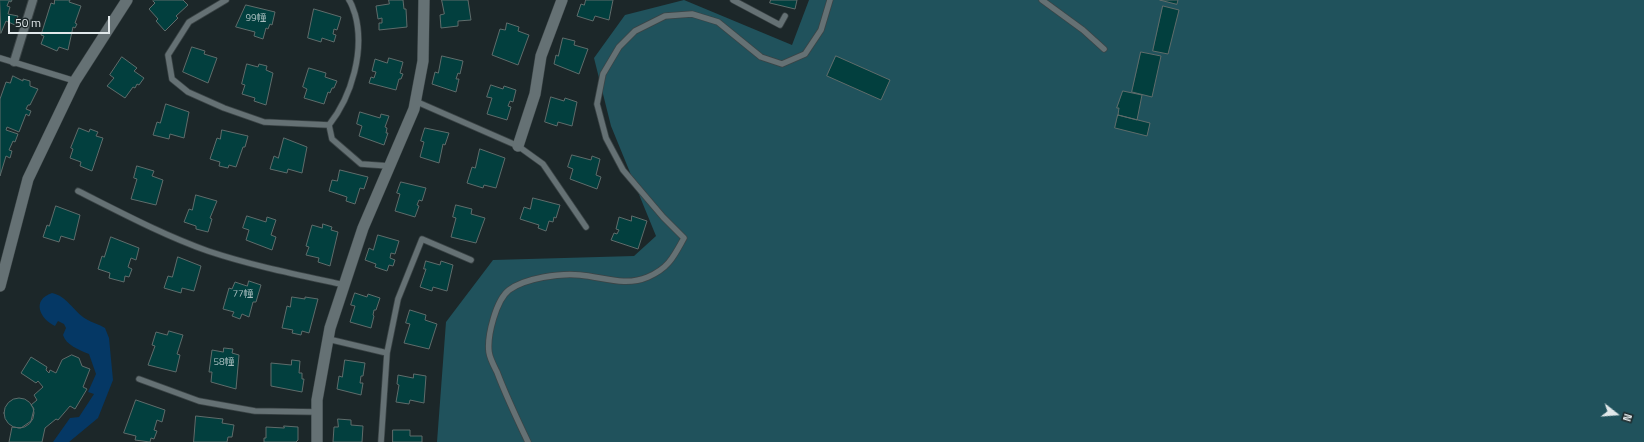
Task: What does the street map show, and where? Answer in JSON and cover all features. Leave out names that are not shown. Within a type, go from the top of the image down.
[{"type":"street","points":[[14,62],[33,0]]},
{"type":"street","points":[[0,286],[28,179],[75,81],[127,0]]},
{"type":"street","points":[[317,442],[317,400],[328,339],[363,228],[415,101],[423,61],[424,0]]},
{"type":"street","points":[[518,146],[535,94],[541,56],[562,0]]},
{"type":"lane","points":[[226,0],[190,22],[168,55],[172,79],[188,92],[224,108],[264,122],[329,125]]},
{"type":"lane","points":[[329,125],[340,112],[348,93],[354,72],[359,30],[349,0]]},
{"type":"lane","points":[[733,0],[780,25],[785,16]]},
{"type":"lane","points":[[528,442],[507,399],[489,353],[491,330],[496,310],[508,291],[526,281],[550,276],[579,274],[629,282],[649,277],[671,263],[684,238],[663,217],[623,170],[606,138],[597,104],[604,74],[619,47],[635,31],[665,16],[692,14],[718,22],[761,57],[782,64],[805,54],[821,30],[830,0]]},
{"type":"lane","points":[[1042,0],[1083,30],[1104,49]]},
{"type":"lane","points":[[0,58],[75,81]]},
{"type":"lane","points":[[415,101],[518,146],[543,164],[586,227]]},
{"type":"lane","points":[[329,125],[332,139],[361,164],[389,166]]},
{"type":"lane","points":[[78,191],[163,233],[208,250],[275,270],[345,285]]},
{"type":"lane","points":[[381,442],[387,353],[398,299],[422,239],[471,260]]},
{"type":"lane","points":[[328,339],[387,353]]},
{"type":"lane","points":[[139,379],[206,402],[255,411],[317,412]]},
{"type":"shaded area","points":[[684,0],[792,45],[809,0],[1644,0],[1644,442],[437,442],[446,322],[493,260],[634,256],[656,236],[611,126],[594,58],[625,15]]},
{"type":"water","points":[[52,293],[66,300],[81,316],[105,328],[109,338],[113,380],[98,418],[69,442],[53,442],[70,418],[79,417],[94,394],[88,392],[96,374],[89,354],[73,347],[65,339],[63,335],[66,328],[64,324],[58,321],[55,326],[45,319],[42,314],[40,305],[42,300],[45,296]]},
{"type":"building","points":[[0,0],[12,0],[11,2],[9,1],[7,6],[10,7],[8,14],[18,16],[15,25],[6,21],[1,33]]},
{"type":"building","points":[[55,0],[70,0],[69,2],[81,6],[75,23],[77,24],[75,28],[73,27],[68,50],[59,47],[57,51],[41,44],[44,36],[41,35],[51,3],[54,4]]},
{"type":"building","points":[[183,0],[188,5],[176,16],[178,18],[165,31],[156,21],[158,19],[149,9],[155,3],[153,1]]},
{"type":"building","points":[[389,0],[403,0],[404,9],[406,9],[407,27],[379,30],[379,23],[382,23],[382,18],[378,19],[376,6],[389,4]]},
{"type":"building","points":[[442,0],[468,0],[471,20],[458,21],[458,26],[441,28],[440,15],[444,14]]},
{"type":"building","points":[[586,0],[613,0],[609,20],[595,16],[593,21],[577,16],[581,4],[584,5]]},
{"type":"building","points":[[771,0],[797,0],[795,9],[770,3]]},
{"type":"building","points":[[1160,0],[1178,0],[1177,4]]},
{"type":"building","points":[[246,5],[275,12],[272,25],[270,24],[268,29],[266,28],[263,39],[254,36],[255,32],[236,27]]},
{"type":"building","points":[[1163,6],[1179,10],[1168,54],[1153,51]]},
{"type":"building","points":[[314,9],[341,17],[337,30],[334,29],[333,34],[336,35],[334,42],[322,38],[321,42],[308,38]]},
{"type":"building","points":[[507,23],[519,27],[518,31],[529,35],[518,65],[492,55],[500,29],[505,30]]},
{"type":"building","points":[[563,38],[575,41],[574,45],[588,49],[579,74],[554,64]]},
{"type":"building","points":[[192,47],[205,51],[204,54],[217,58],[208,83],[183,72]]},
{"type":"building","points":[[1141,52],[1161,56],[1152,97],[1132,92]]},
{"type":"building","points":[[442,56],[463,61],[460,74],[458,73],[456,79],[459,79],[456,92],[432,84],[435,72],[438,73]]},
{"type":"building","points":[[836,56],[890,80],[881,100],[827,76]]},
{"type":"building","points":[[122,57],[137,68],[134,71],[144,78],[139,85],[137,84],[135,88],[133,87],[125,98],[107,86],[114,78],[110,75]]},
{"type":"building","points":[[389,58],[403,62],[400,73],[403,74],[401,79],[399,79],[396,90],[369,83],[371,77],[374,78],[376,72],[372,71],[375,59],[387,63]]},
{"type":"building","points":[[247,64],[258,67],[259,64],[267,66],[266,70],[273,73],[266,105],[254,101],[255,98],[242,94],[245,85],[242,84]]},
{"type":"building","points":[[309,68],[326,73],[325,77],[337,81],[330,93],[328,92],[324,104],[304,98],[307,89],[303,87]]},
{"type":"building","points":[[13,76],[23,81],[23,79],[30,81],[30,86],[38,89],[30,105],[28,105],[26,109],[31,111],[29,116],[26,114],[19,132],[7,127],[6,130],[18,134],[15,142],[13,141],[9,150],[12,151],[10,158],[6,156],[0,176],[0,99],[6,82],[10,83]]},
{"type":"building","points":[[491,85],[503,89],[504,86],[516,90],[513,102],[510,101],[508,106],[511,107],[507,120],[487,114],[492,98],[487,97]]},
{"type":"building","points":[[1123,91],[1142,95],[1137,120],[1118,115],[1119,108],[1117,108]]},
{"type":"building","points":[[551,97],[564,101],[565,98],[577,102],[572,126],[558,122],[557,126],[545,122]]},
{"type":"building","points":[[166,104],[189,112],[184,138],[170,134],[169,139],[153,135],[157,122],[160,123]]},
{"type":"building","points":[[360,112],[380,118],[381,114],[389,116],[385,127],[387,128],[386,133],[388,133],[384,145],[359,136],[362,126],[357,124]]},
{"type":"building","points":[[1118,115],[1150,123],[1147,136],[1115,128]]},
{"type":"building","points":[[79,128],[89,132],[90,129],[98,132],[96,136],[103,138],[92,171],[80,166],[81,162],[70,158],[73,149],[71,148]]},
{"type":"building","points":[[425,128],[449,133],[445,145],[443,144],[439,163],[420,157],[424,142],[421,141]]},
{"type":"building","points":[[222,130],[248,136],[236,167],[229,165],[228,168],[219,166],[220,162],[210,159],[217,138],[220,139]]},
{"type":"building","points":[[284,138],[307,147],[302,173],[288,169],[287,173],[270,169],[274,156],[278,158]]},
{"type":"building","points":[[480,149],[505,158],[496,188],[484,185],[483,188],[467,183],[472,167],[475,168]]},
{"type":"building","points":[[572,155],[591,160],[592,156],[600,159],[596,175],[601,177],[597,189],[570,179],[573,169],[568,167]]},
{"type":"building","points":[[137,166],[154,171],[152,176],[163,180],[156,205],[131,199],[137,179],[134,178]]},
{"type":"building","points":[[340,170],[368,177],[364,189],[360,188],[355,204],[346,201],[347,197],[329,191],[332,180],[337,181]]},
{"type":"building","points":[[401,182],[426,188],[422,201],[419,200],[417,205],[419,206],[415,217],[395,211],[400,194],[397,193]]},
{"type":"building","points":[[196,195],[217,201],[210,218],[212,219],[208,232],[196,229],[196,226],[184,222],[189,209],[192,210]]},
{"type":"building","points":[[533,198],[560,205],[556,218],[554,217],[553,222],[549,221],[546,231],[538,228],[539,225],[520,219],[524,207],[530,209]]},
{"type":"building","points":[[456,205],[472,209],[471,214],[485,218],[476,243],[451,237],[456,218],[453,217]]},
{"type":"building","points":[[56,206],[80,215],[74,240],[61,236],[59,242],[43,237],[47,225],[49,226]]},
{"type":"building","points":[[247,216],[266,222],[267,217],[276,220],[271,235],[276,237],[272,250],[246,240],[249,230],[243,228]]},
{"type":"building","points":[[632,216],[647,221],[638,249],[611,240],[614,233],[617,234],[619,230],[616,229],[619,217],[631,221]]},
{"type":"building","points":[[323,224],[332,227],[331,230],[338,232],[330,266],[318,262],[319,258],[306,255],[309,247],[306,246],[312,225],[322,228]]},
{"type":"building","points":[[378,235],[399,241],[395,254],[391,253],[390,258],[395,260],[393,266],[389,265],[387,271],[375,267],[376,264],[365,260],[369,248],[373,250]]},
{"type":"building","points":[[111,237],[139,248],[136,260],[131,258],[128,267],[132,269],[129,277],[125,276],[124,282],[109,278],[110,273],[98,269]]},
{"type":"building","points":[[178,257],[201,266],[194,291],[182,288],[181,293],[164,288],[168,276],[172,277]]},
{"type":"building","points":[[426,261],[440,265],[441,261],[453,265],[447,291],[433,287],[432,291],[420,287],[426,269],[424,269]]},
{"type":"building","points":[[249,281],[261,285],[256,302],[253,302],[249,317],[242,314],[240,319],[232,316],[234,312],[223,309],[229,288],[232,289],[235,282],[247,286]]},
{"type":"building","points":[[355,293],[367,297],[368,294],[380,298],[376,310],[374,310],[371,328],[350,322],[355,306],[351,305]]},
{"type":"building","points":[[292,297],[318,299],[309,333],[302,331],[301,335],[292,333],[293,330],[282,328],[287,306],[290,307]]},
{"type":"building","points":[[410,310],[426,315],[425,320],[437,324],[429,349],[404,343],[410,324],[406,323]]},
{"type":"building","points":[[169,331],[183,335],[177,354],[180,355],[176,372],[148,365],[155,346],[152,345],[156,332],[167,335]]},
{"type":"building","points":[[224,348],[233,349],[232,353],[239,355],[236,389],[211,382],[212,372],[209,372],[212,350],[223,352]]},
{"type":"building","points":[[72,355],[79,358],[82,366],[90,369],[83,387],[87,389],[75,409],[70,406],[58,420],[56,419],[45,428],[42,442],[9,442],[12,427],[21,428],[31,421],[34,409],[31,405],[37,400],[34,395],[43,387],[38,381],[36,383],[21,373],[31,357],[47,367],[46,370],[49,373],[50,370],[56,373],[62,360]]},
{"type":"building","points":[[292,360],[300,361],[299,373],[302,373],[302,379],[304,379],[302,392],[271,386],[271,363],[291,365]]},
{"type":"building","points":[[345,360],[365,363],[363,376],[361,376],[360,383],[363,383],[361,395],[337,389],[339,376],[342,377]]},
{"type":"building","points":[[414,374],[426,376],[424,403],[410,400],[409,404],[396,402],[399,385],[397,384],[398,375],[413,378]]},
{"type":"building","points":[[19,398],[25,399],[33,407],[33,419],[25,427],[19,428],[13,427],[5,419],[4,413],[5,407],[13,399]]},
{"type":"building","points":[[136,400],[165,410],[162,422],[157,420],[154,430],[157,431],[154,439],[151,438],[150,442],[135,440],[136,436],[124,433]]},
{"type":"building","points":[[196,416],[223,419],[222,423],[234,425],[232,437],[228,437],[227,442],[194,442]]},
{"type":"building","points":[[338,419],[351,420],[351,425],[363,426],[362,442],[333,442],[334,427],[338,427]]},
{"type":"building","points":[[284,426],[298,427],[298,440],[296,442],[264,442],[264,438],[266,438],[266,427],[284,428]]},
{"type":"building","points":[[393,430],[410,430],[410,436],[422,436],[422,442],[393,442]]}]
